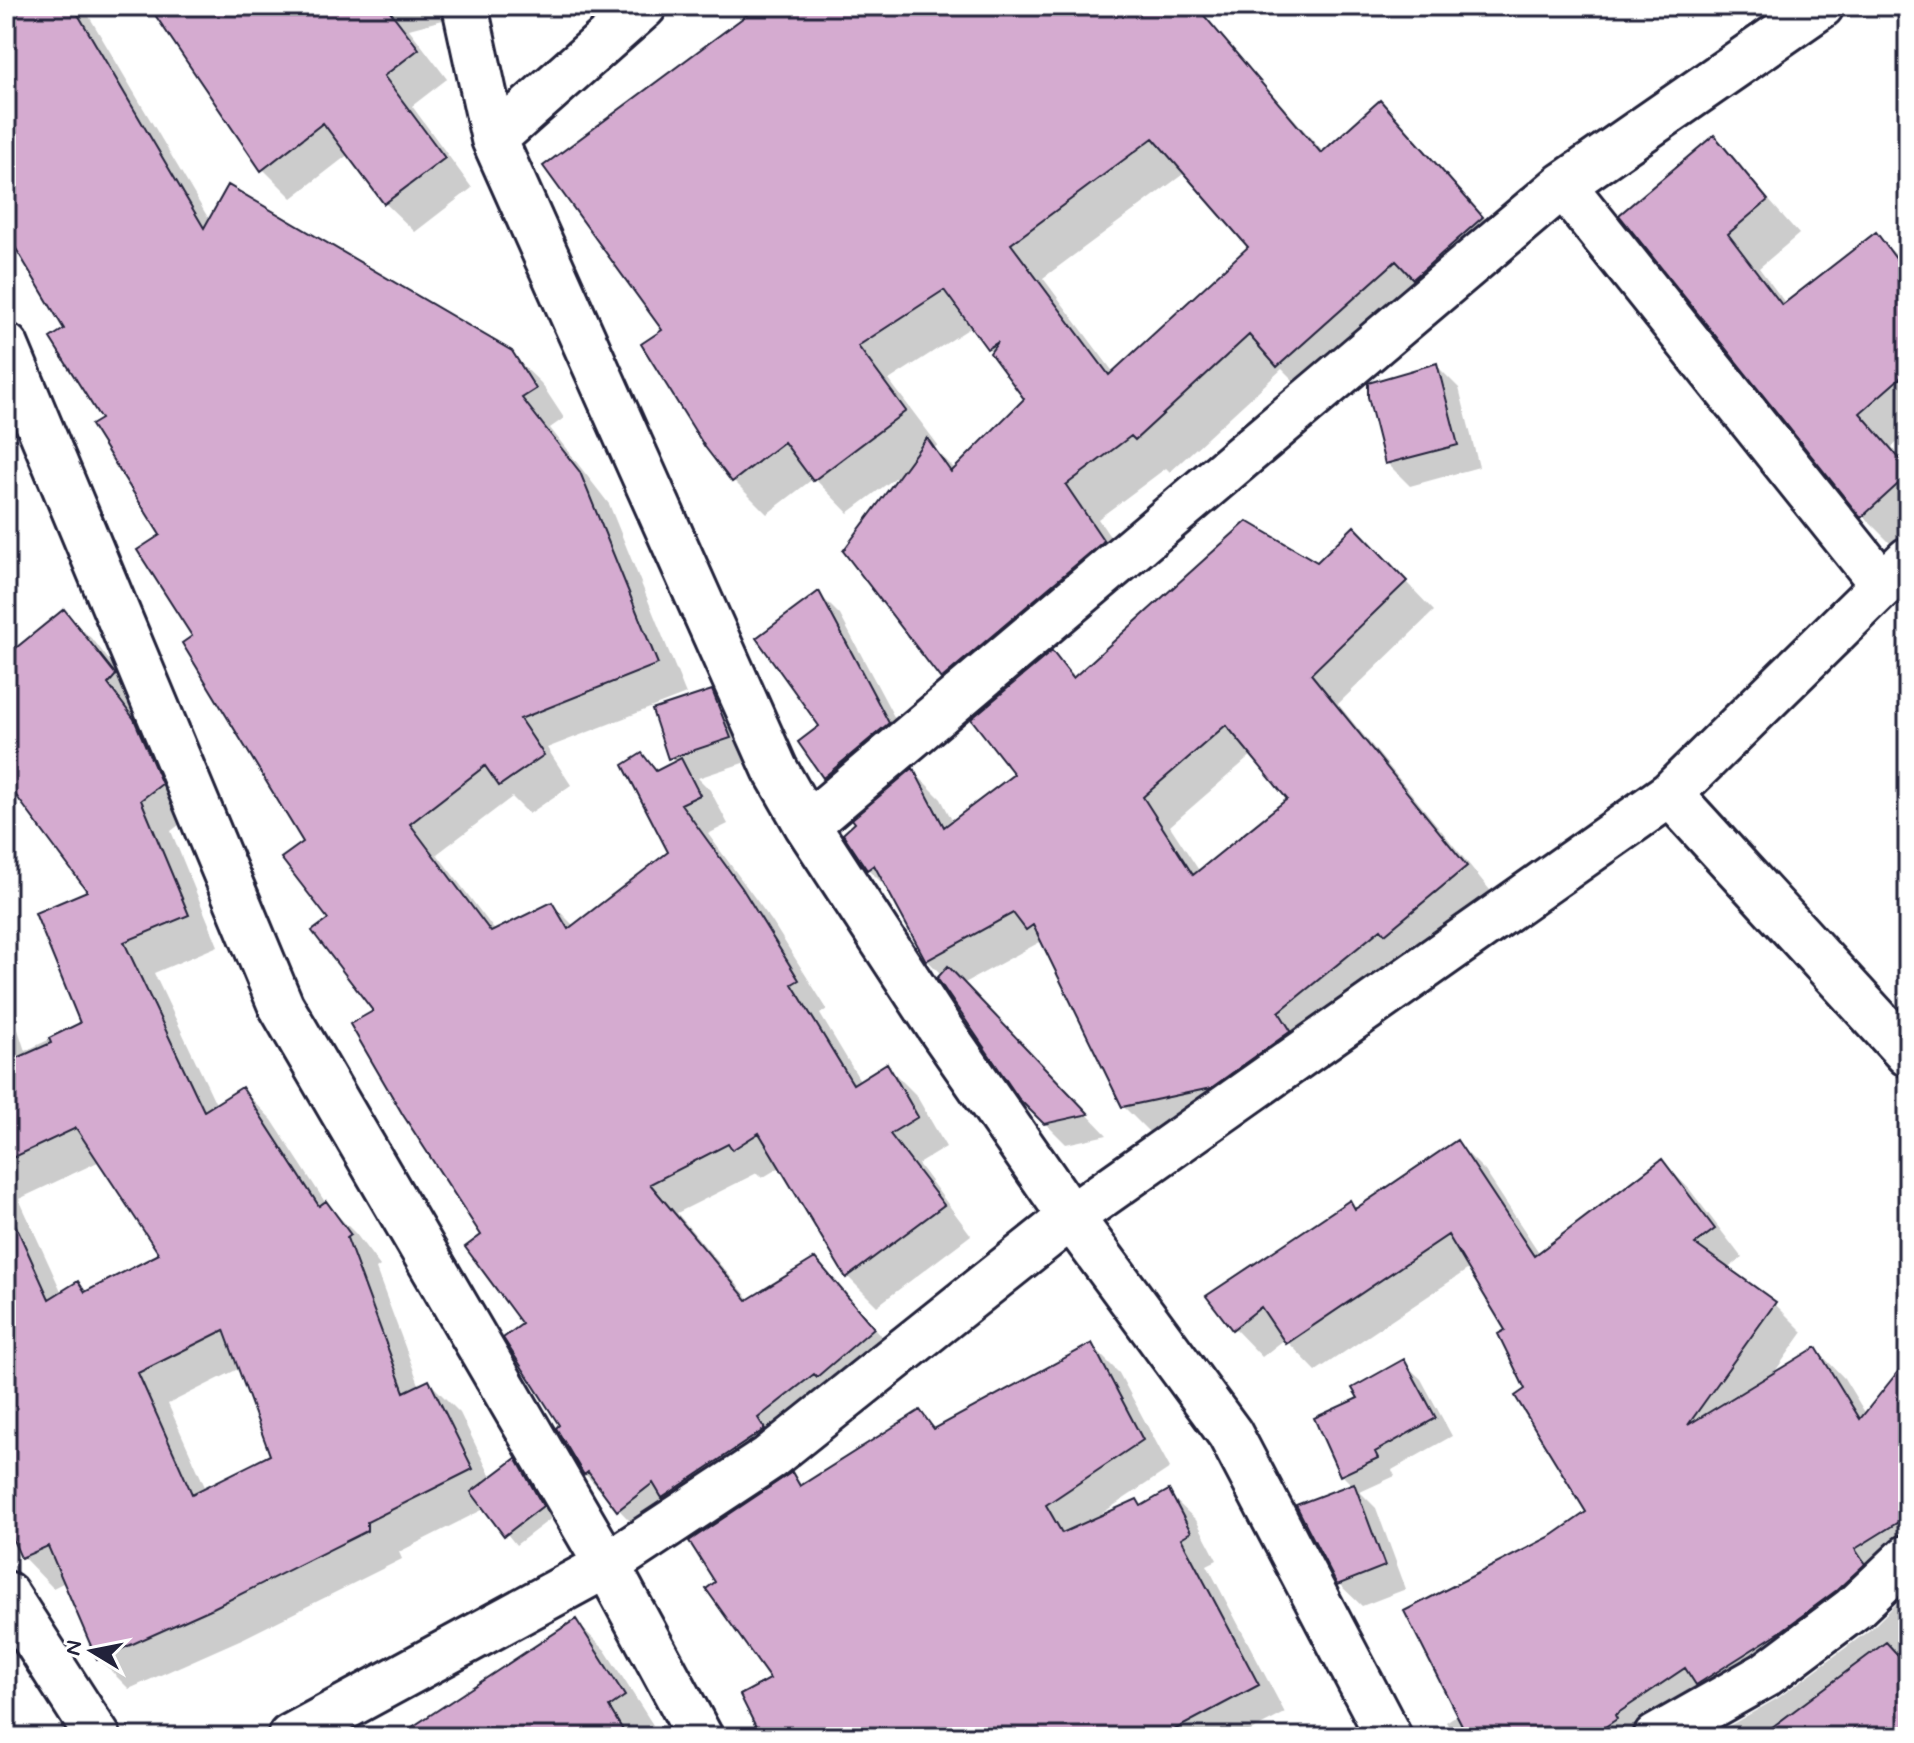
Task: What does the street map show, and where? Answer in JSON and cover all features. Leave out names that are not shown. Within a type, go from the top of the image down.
[{"type":"street","points":[[465,6],[494,139],[775,769],[807,825],[939,1027],[1071,1217],[1230,1434],[1389,1737]]},
{"type":"street","points":[[494,139],[644,6]]},
{"type":"street","points":[[807,825],[1563,185],[1821,6]]},
{"type":"street","points":[[290,1737],[607,1565],[769,1458],[1071,1217],[1670,794],[1896,572],[1563,185]]},
{"type":"street","points":[[6,346],[281,1006],[607,1565],[700,1737]]},
{"type":"street","points":[[1670,794],[1908,1054]]},
{"type":"street","points":[[1656,1737],[1765,1675],[1906,1566]]},
{"type":"street","points":[[6,1594],[98,1737]]},
{"type":"building","points":[[6,6],[73,6],[204,228],[228,185],[512,351],[536,389],[522,398],[580,472],[658,664],[520,719],[544,755],[499,786],[485,766],[410,824],[491,932],[552,902],[568,929],[668,852],[623,765],[642,753],[656,771],[681,758],[700,795],[681,804],[742,888],[799,980],[792,984],[853,1084],[887,1063],[918,1117],[890,1134],[944,1205],[846,1278],[759,1133],[732,1150],[728,1144],[650,1184],[747,1300],[815,1258],[874,1328],[817,1377],[814,1374],[758,1418],[765,1429],[662,1498],[653,1483],[617,1511],[588,1472],[584,1475],[556,1428],[559,1425],[503,1338],[522,1324],[465,1247],[481,1235],[403,1115],[350,1024],[373,1011],[312,931],[328,919],[281,858],[303,842],[182,643],[192,636],[137,550],[160,535],[91,425],[101,419],[50,338],[64,329],[6,232]]},
{"type":"building","points":[[149,6],[386,6],[419,49],[384,76],[445,158],[384,204],[323,123],[261,171]]},
{"type":"building","points":[[759,6],[1196,6],[1321,153],[1380,100],[1483,217],[1413,279],[1396,261],[1277,367],[1249,335],[1135,440],[1131,436],[1066,485],[1104,541],[941,679],[843,551],[927,438],[951,472],[1024,399],[990,353],[998,342],[987,349],[944,290],[858,346],[906,411],[813,481],[784,442],[732,482],[705,447],[641,344],[662,330],[543,166]],"holes":[[[1153,138],[1248,247],[1109,375],[1011,244]]]},
{"type":"building","points":[[1714,135],[1768,200],[1728,234],[1782,305],[1876,232],[1908,275],[1908,371],[1860,413],[1908,468],[1908,475],[1861,518],[1619,215]]},
{"type":"building","points":[[1437,363],[1458,445],[1385,464],[1368,397],[1368,383]]},
{"type":"building","points":[[1247,521],[1317,562],[1354,526],[1407,581],[1311,674],[1467,866],[1385,934],[1381,929],[1279,1012],[1291,1031],[1211,1088],[1122,1107],[1033,925],[1026,930],[1013,913],[926,961],[874,865],[867,870],[843,834],[855,823],[852,819],[913,768],[944,827],[1014,774],[971,719],[1052,651],[1073,678]],"holes":[[[1226,725],[1287,799],[1193,875],[1143,797]]]},
{"type":"building","points":[[819,591],[889,723],[823,778],[798,742],[819,726],[756,638]]},
{"type":"building","points":[[64,609],[116,675],[108,684],[134,719],[162,784],[141,800],[189,915],[124,942],[204,1111],[242,1087],[319,1206],[326,1201],[351,1235],[347,1238],[404,1392],[429,1380],[473,1469],[367,1522],[367,1531],[213,1608],[97,1660],[48,1546],[21,1558],[6,1524],[6,1204],[49,1299],[78,1281],[85,1292],[159,1254],[76,1128],[6,1161],[6,1063],[51,1043],[49,1038],[80,1023],[35,913],[87,891],[6,782],[6,656]],"holes":[[[224,1330],[270,1455],[192,1494],[138,1373]]]},
{"type":"building","points":[[712,690],[731,738],[668,759],[652,710]]},
{"type":"building","points":[[948,966],[1089,1114],[1044,1124],[1019,1099],[937,978]]},
{"type":"building","points":[[1457,1140],[1534,1256],[1662,1159],[1715,1229],[1695,1244],[1776,1302],[1688,1425],[1816,1347],[1860,1419],[1908,1359],[1908,1516],[1855,1549],[1865,1564],[1837,1590],[1780,1632],[1696,1685],[1685,1668],[1615,1715],[1617,1719],[1590,1737],[1468,1737],[1404,1611],[1553,1535],[1586,1512],[1515,1396],[1525,1389],[1498,1334],[1505,1330],[1448,1235],[1286,1344],[1261,1307],[1232,1330],[1206,1296],[1350,1200],[1355,1209]]},
{"type":"building","points":[[1092,1343],[1143,1440],[1046,1505],[1062,1533],[1137,1499],[1141,1506],[1169,1490],[1191,1532],[1181,1538],[1259,1685],[1161,1737],[761,1737],[740,1695],[770,1679],[706,1589],[715,1582],[689,1541],[792,1472],[800,1486],[920,1410],[934,1429]]},
{"type":"building","points":[[1404,1359],[1436,1418],[1375,1452],[1378,1458],[1340,1476],[1314,1418],[1358,1398],[1352,1388]]},
{"type":"building","points":[[516,1458],[543,1506],[504,1536],[471,1492]]},
{"type":"building","points":[[1354,1483],[1385,1566],[1337,1585],[1296,1505]]},
{"type":"building","points":[[576,1619],[625,1696],[609,1707],[627,1737],[397,1737]]},
{"type":"building","points":[[1886,1642],[1908,1666],[1908,1737],[1759,1737]]}]
